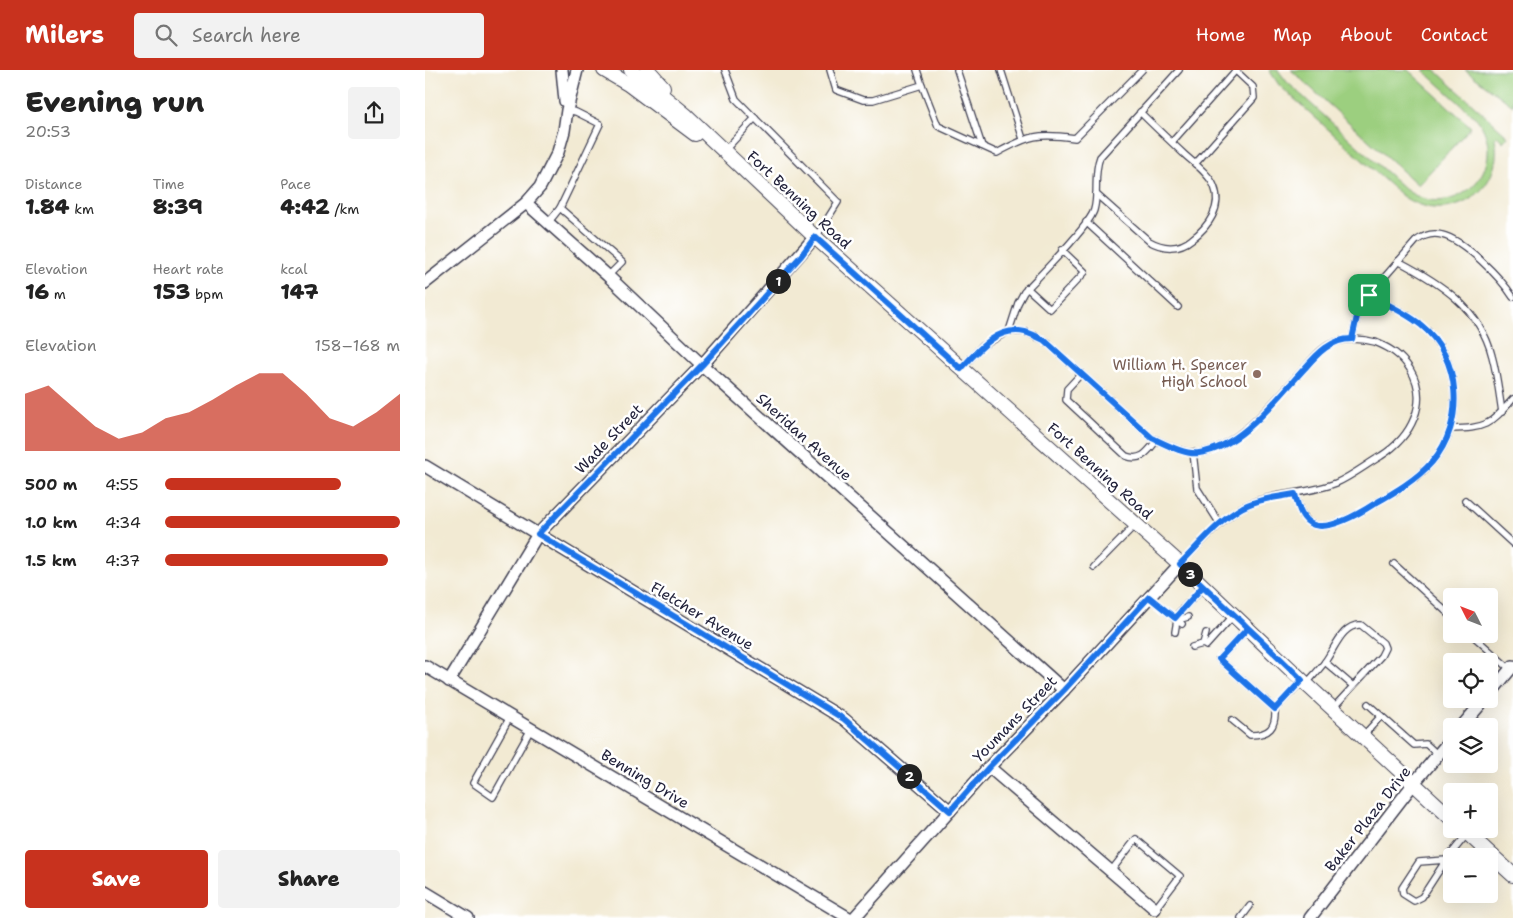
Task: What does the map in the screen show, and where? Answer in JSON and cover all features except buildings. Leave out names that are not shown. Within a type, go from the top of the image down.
[{"type":"street","points":[[562,70],[567,110]]},
{"type":"street","points":[[425,283],[527,203],[540,187],[553,164],[564,131],[577,70]]},
{"type":"street","name":"Fort Benning Road","points":[[604,70],[628,84],[709,145],[723,152]]},
{"type":"street","name":"Fort Benning Road","points":[[631,70],[687,116],[815,237],[1180,564],[1443,810]]},
{"type":"street","points":[[648,70],[679,104],[687,116]]},
{"type":"street","name":"Sheridan Avenue","points":[[527,203],[702,365],[1064,690]]},
{"type":"street","name":"Wade Street","points":[[449,681],[538,534],[702,365],[801,256],[815,237]]},
{"type":"street","name":"Fletcher Avenue","points":[[425,466],[844,719],[950,811]]},
{"type":"street","name":"Youmans Street","points":[[854,918],[989,767],[1064,690],[1180,564]]},
{"type":"street","name":"Benning Drive","points":[[425,666],[849,918]]},
{"type":"street","points":[[1498,684],[1512,668]]},
{"type":"street","points":[[1469,718],[1477,708]]},
{"type":"street","name":"Baker Plaza Drive","points":[[1310,918],[1414,783],[1443,749]]},
{"type":"street","points":[[989,767],[1155,909]]},
{"type":"street","points":[[1473,838],[1513,875]]},
{"type":"street","points":[[425,892],[469,918]]},
{"type":"lane","points":[[725,70],[736,99],[838,202],[815,237]]},
{"type":"lane","points":[[829,70],[836,90],[863,100],[873,100],[922,85]]},
{"type":"lane","points":[[917,70],[938,126],[997,153],[1023,139],[1049,135],[1075,138],[1142,70]]},
{"type":"lane","points":[[957,70],[982,146]]},
{"type":"lane","points":[[1001,70],[1023,139]]},
{"type":"lane","points":[[1009,331],[1017,303],[1027,288],[1094,211],[1097,166],[1100,157],[1179,70]]},
{"type":"lane","points":[[1172,142],[1236,70],[1253,87],[1254,98],[1195,164]]},
{"type":"lane","points":[[548,222],[560,208],[600,124],[576,112],[567,110]]},
{"type":"lane","points":[[1096,194],[1149,241],[1158,246],[1169,248],[1187,243],[1212,218],[1217,207],[1214,186],[1195,164],[1141,112]]},
{"type":"lane","points":[[723,152],[755,118]]},
{"type":"lane","points":[[560,208],[622,262],[608,276]]},
{"type":"lane","points":[[1086,222],[1178,307]]},
{"type":"lane","points":[[1352,339],[1358,312],[1369,295],[1416,241],[1423,236],[1441,235],[1451,238],[1466,248],[1497,278],[1513,297]]},
{"type":"lane","points":[[1027,288],[1050,309],[1085,272],[1062,250]]},
{"type":"lane","points":[[1399,261],[1439,284],[1458,298],[1475,318],[1485,336],[1492,355],[1501,412]]},
{"type":"lane","points":[[1295,494],[1302,515],[1313,525],[1323,526],[1359,513],[1418,476],[1434,460],[1450,430],[1454,411],[1454,384],[1449,364],[1437,341],[1421,325],[1396,308],[1369,295]]},
{"type":"lane","points":[[961,369],[982,346],[1009,331],[1026,332],[1044,340],[1152,438],[1169,447],[1198,453],[1218,447],[1247,430],[1329,344],[1346,339],[1367,339],[1387,346],[1402,357],[1411,371],[1417,386],[1418,402],[1415,420],[1405,436],[1389,451],[1336,483],[1295,494],[1267,498],[1243,507],[1220,524],[1180,564]]},
{"type":"lane","points":[[1081,374],[1067,389],[1066,400],[1126,456],[1134,459],[1141,457],[1157,440]]},
{"type":"lane","points":[[1450,430],[1481,427],[1496,419],[1513,399]]},
{"type":"lane","points":[[1193,452],[1197,488],[1220,524]]},
{"type":"lane","points":[[1465,500],[1513,544]]},
{"type":"lane","points":[[1094,567],[1135,524]]},
{"type":"lane","points":[[1394,564],[1443,609]]},
{"type":"lane","points":[[1175,632],[1178,621],[1203,586]]},
{"type":"lane","points":[[1149,597],[1178,621]]},
{"type":"lane","points":[[1201,642],[1207,646],[1234,615]]},
{"type":"lane","points":[[1178,621],[1188,617]]},
{"type":"lane","points":[[1232,720],[1250,736],[1262,734],[1272,727],[1275,720],[1275,709],[1325,662],[1338,640],[1351,627],[1361,625],[1383,643],[1384,653],[1333,708]]},
{"type":"lane","points":[[1248,628],[1219,659],[1275,709]]},
{"type":"lane","points":[[1192,647],[1201,642],[1206,632]]},
{"type":"lane","points":[[1482,643],[1512,668]]},
{"type":"lane","points":[[1325,662],[1353,686]]},
{"type":"lane","points":[[1368,704],[1414,745],[1426,744],[1438,755]]},
{"type":"lane","points":[[1363,736],[1381,716]]},
{"type":"lane","points":[[510,717],[473,783],[493,797],[531,729]]},
{"type":"lane","points":[[1111,871],[1136,839],[1180,876],[1155,909]]},
{"type":"lane","points":[[1446,860],[1422,897],[1414,901],[1403,894],[1401,888],[1419,862],[1446,860]]},
{"type":"lane","points":[[1241,918],[1250,906]]},
{"type":"green space","points":[[1269,70],[1278,70],[1287,82],[1405,189],[1424,199],[1442,200],[1459,196],[1473,186],[1483,172],[1488,155],[1486,137],[1477,119],[1423,70],[1435,70],[1508,136],[1503,142],[1497,136],[1495,138],[1496,158],[1491,175],[1482,189],[1469,200],[1453,206],[1436,208],[1418,205],[1401,195],[1279,85]]},
{"type":"green space","points":[[1291,70],[1408,70],[1471,127],[1418,185]]},
{"type":"green space","points":[[1465,70],[1513,70],[1513,106]]},
{"type":"place","name":"William H. Spencer High School","points":[[1257,374]]},
{"type":"route","points":[[1369,295],[1358,312],[1352,339],[1329,344],[1247,430],[1218,447],[1198,453],[1169,447],[1152,438],[1044,340],[1026,332],[1009,331],[999,335],[982,346],[961,369],[815,237],[801,256],[702,365],[538,534],[844,719],[950,811],[1149,597],[1175,618],[1203,586],[1244,624],[1302,680],[1275,709],[1219,659],[1248,628],[1244,624],[1180,564],[1220,524],[1243,507],[1267,498],[1295,494],[1302,515],[1306,520],[1313,525],[1323,526],[1359,513],[1386,497],[1418,476],[1434,460],[1447,438],[1454,411],[1454,384],[1449,364],[1437,341],[1421,325],[1396,308],[1369,295]]}]
